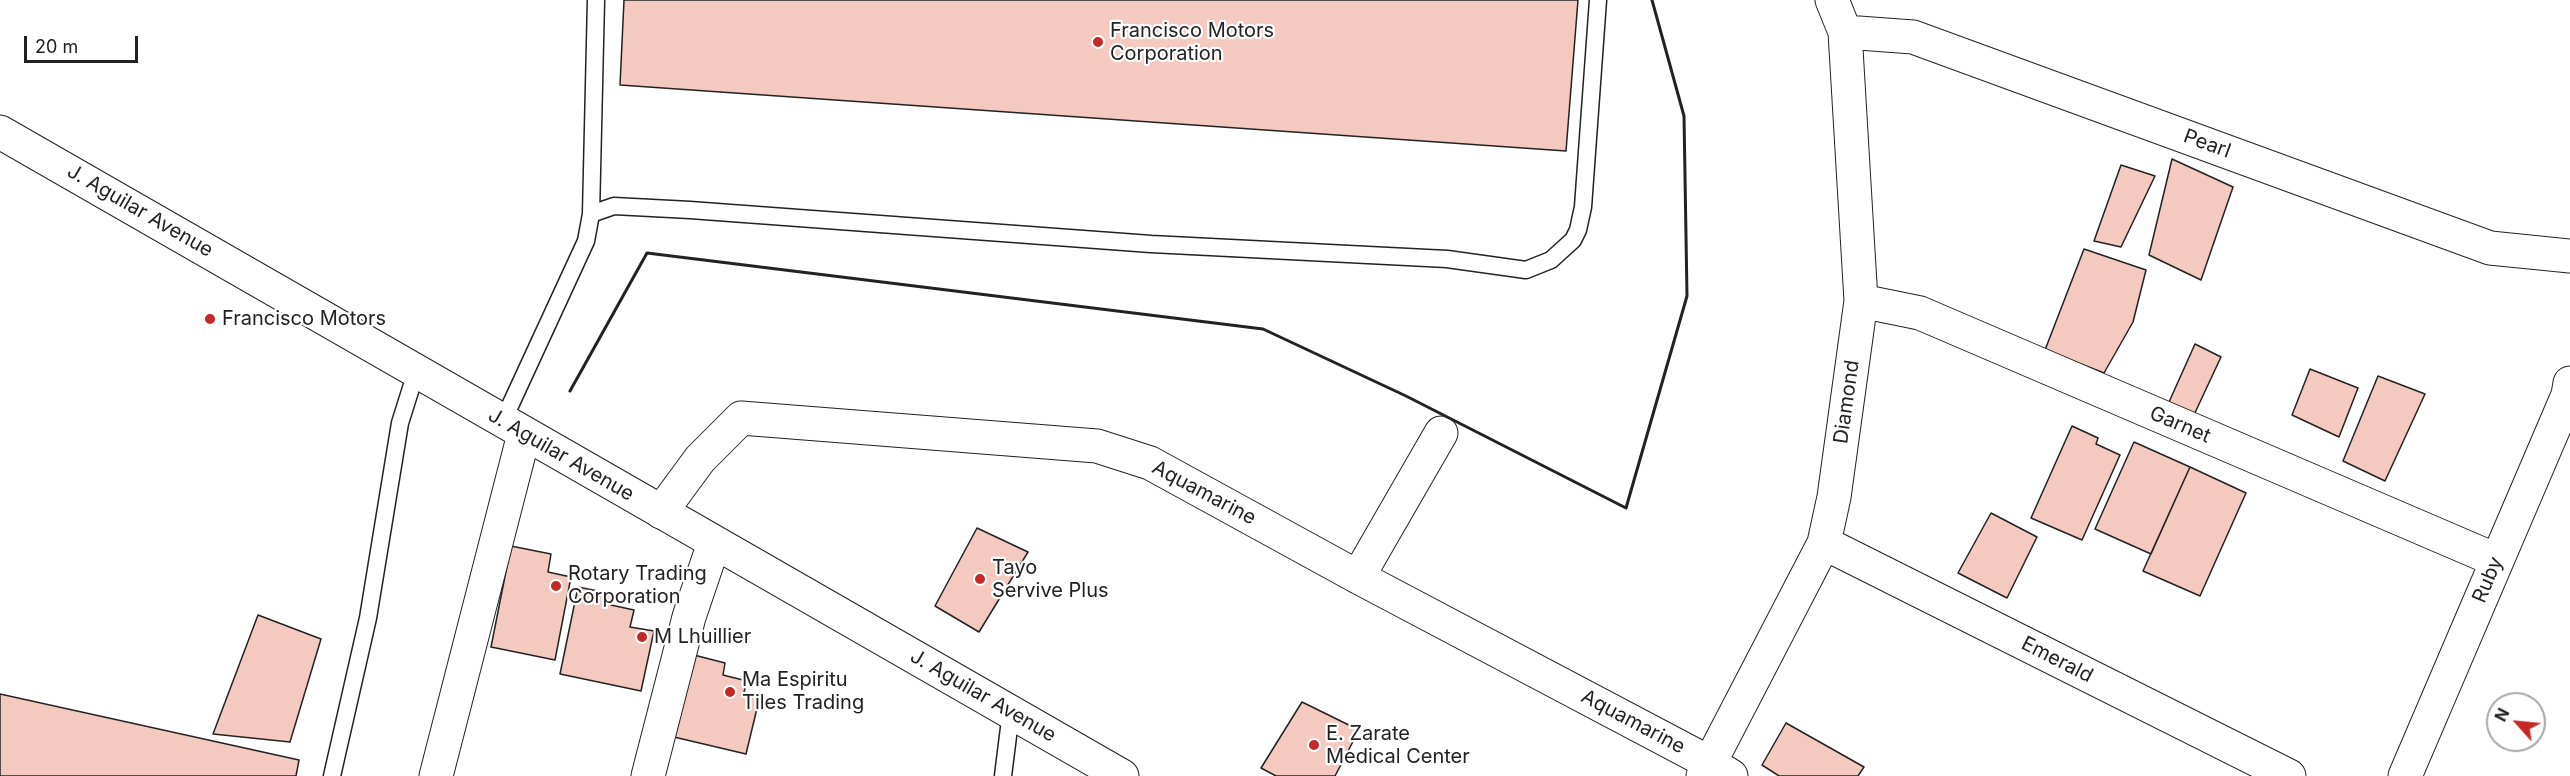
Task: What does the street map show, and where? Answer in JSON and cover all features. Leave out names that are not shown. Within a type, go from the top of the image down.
[{"type":"street","name":"Diamond","points":[[1715,772],[1824,543],[1834,497],[1861,301],[1845,32],[1832,0]]},
{"type":"street","name":"Pearl","points":[[1845,32],[1913,37],[2490,248],[2570,256]]},
{"type":"street","name":"J. Aguilar Avenue","points":[[0,132],[417,369],[513,428],[1122,776]]},
{"type":"street","name":"Garnet","points":[[1861,301],[1920,313],[2496,560]]},
{"type":"street","name":"Ruby","points":[[2405,776],[2568,395],[2570,383]]},
{"type":"street","name":"Aquamarine","points":[[661,512],[700,459],[741,418],[1097,446],[1150,463],[1715,772]]},
{"type":"street","points":[[436,776],[513,428]]},
{"type":"street","points":[[1358,577],[1442,433]]},
{"type":"street","points":[[648,776],[689,617],[714,543]]},
{"type":"street","name":"Emerald","points":[[1824,543],[2289,776]]},
{"type":"lane","points":[[513,428],[581,256],[591,214],[596,0]]},
{"type":"lane","points":[[591,214],[614,206],[690,210],[1150,244],[1447,259],[1526,270],[1551,260],[1573,240],[1578,230],[1583,207],[1598,0]]},
{"type":"lane","points":[[332,776],[368,618],[400,423],[417,369]]},
{"type":"lane","points":[[1003,776],[1011,712]]},
{"type":"building","name":"Francisco Motors Corporation","points":[[624,0],[1578,0],[1566,151],[620,85]]},
{"type":"building","points":[[2172,159],[2233,187],[2201,280],[2149,255]]},
{"type":"building","points":[[2121,165],[2155,176],[2121,247],[2094,241]]},
{"type":"building","points":[[2084,249],[2146,270],[2133,322],[2104,373],[2045,350]]},
{"type":"building","points":[[2195,344],[2221,357],[2193,417],[2169,402]]},
{"type":"building","points":[[2310,369],[2358,388],[2339,437],[2292,415]]},
{"type":"building","points":[[2378,376],[2425,394],[2385,481],[2343,461]]},
{"type":"building","points":[[2072,426],[2098,438],[2096,444],[2120,455],[2082,540],[2031,518]]},
{"type":"building","points":[[2134,442],[2190,467],[2151,554],[2095,529]]},
{"type":"building","points":[[2190,467],[2246,493],[2200,596],[2143,571]]},
{"type":"building","points":[[1991,513],[2037,537],[2007,598],[1958,573]]},
{"type":"building","name":"Tayo Servive Plus","points":[[977,528],[1028,552],[979,632],[935,606]]},
{"type":"building","points":[[511,546],[551,554],[548,572],[571,577],[555,660],[491,647]]},
{"type":"building","points":[[578,587],[613,594],[611,605],[634,610],[630,627],[654,631],[641,691],[560,674]]},
{"type":"building","points":[[258,615],[321,639],[290,742],[213,734]]},
{"type":"building","points":[[694,655],[725,663],[723,675],[747,681],[744,692],[760,696],[746,754],[674,737]]},
{"type":"building","points":[[0,694],[299,760],[296,776],[0,776]]},
{"type":"building","name":"E. Zarate Medical Center","points":[[1302,702],[1359,730],[1335,776],[1276,776],[1261,768]]},
{"type":"building","points":[[1786,723],[1864,767],[1858,776],[1779,776],[1762,765]]},
{"type":"wall","points":[[570,391],[647,253],[1263,329],[1406,396],[1626,508],[1687,296],[1684,116],[1652,0]]},
{"type":"place","name":"Francisco Motors Corporation","points":[[1098,42]]},
{"type":"place","name":"Francisco Motors","points":[[210,319]]},
{"type":"place","name":"Tayo Servive Plus","points":[[980,579]]},
{"type":"place","name":"Rotary Trading Corporation","points":[[556,586]]},
{"type":"place","name":"M Lhuillier","points":[[642,637]]},
{"type":"place","name":"Ma Espiritu Tiles Trading","points":[[730,692]]},
{"type":"place","name":"E. Zarate Medical Center","points":[[1314,745]]}]
